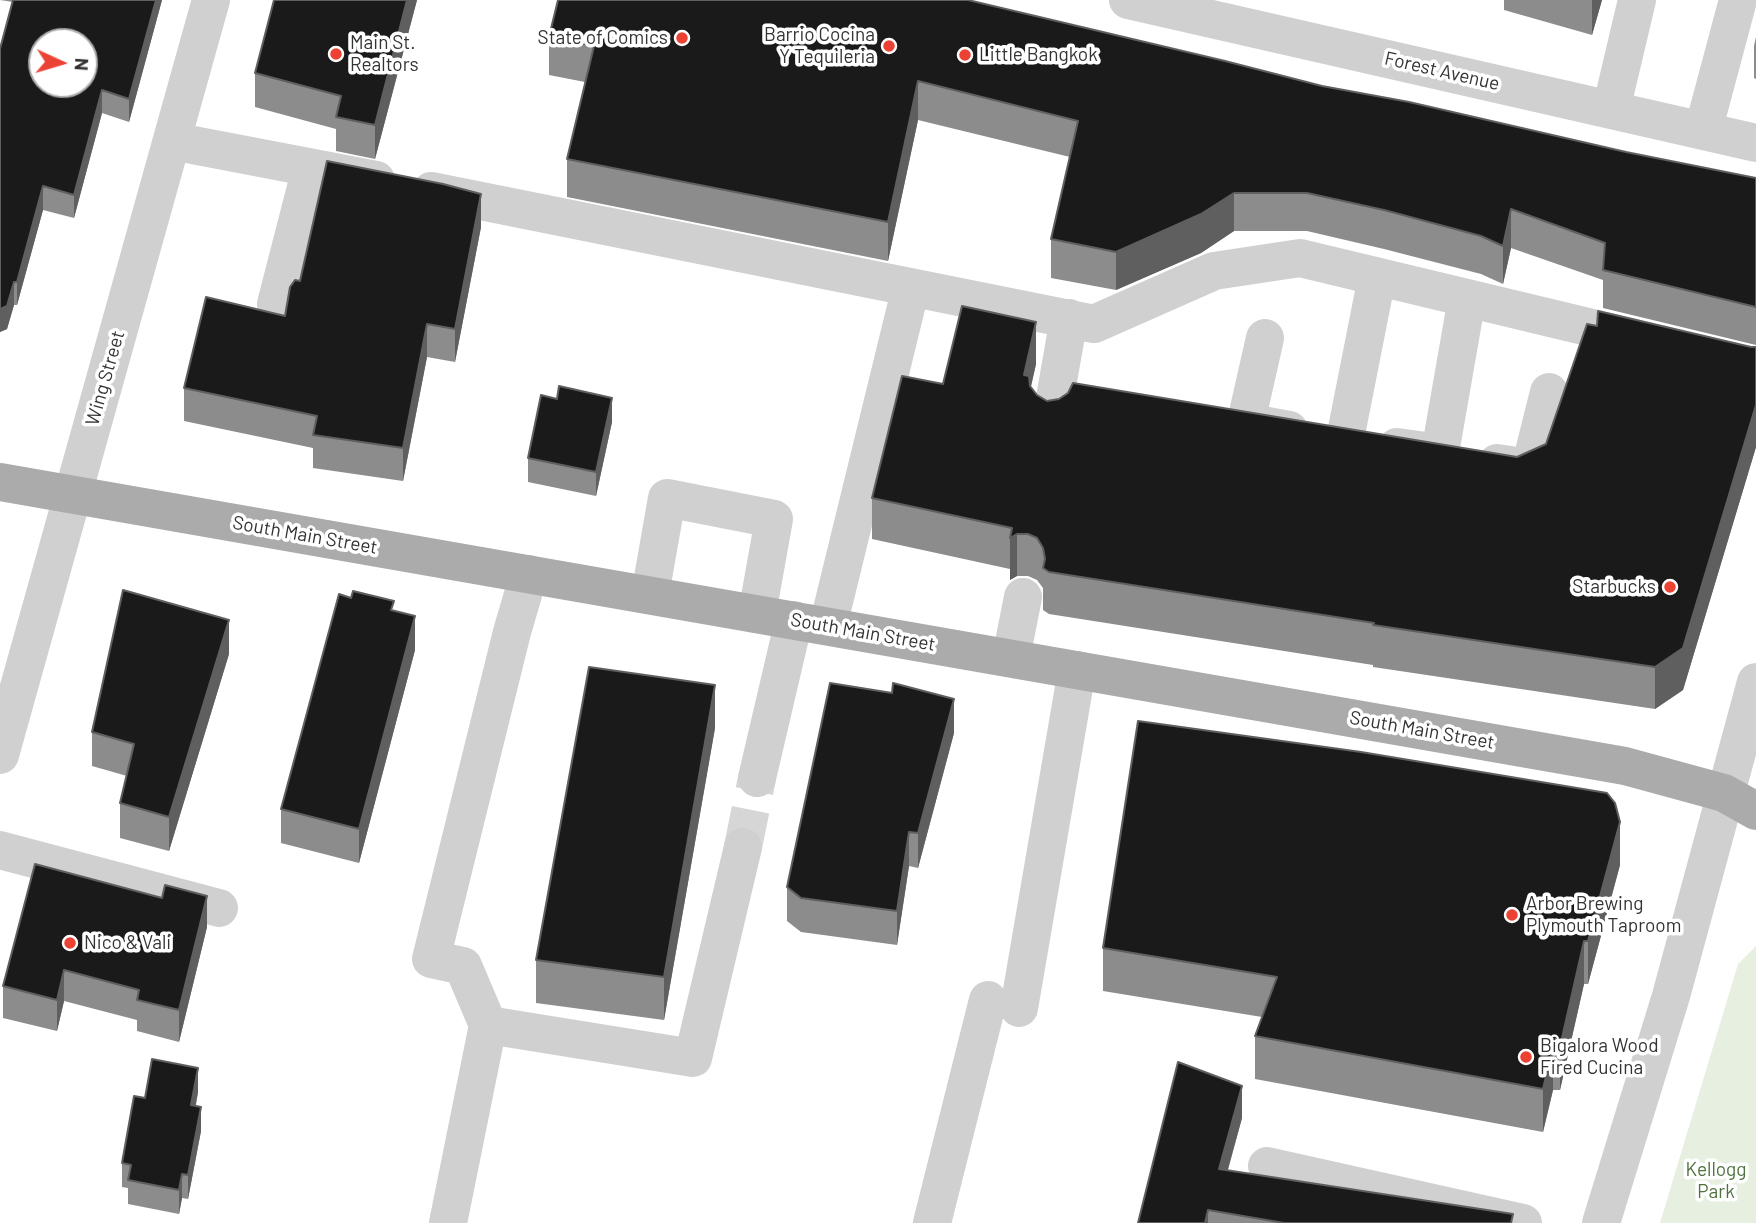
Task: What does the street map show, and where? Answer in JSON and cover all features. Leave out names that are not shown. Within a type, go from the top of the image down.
[{"type":"main road","name":"South Main Street","points":[[0,482],[1625,766],[1745,799]]},
{"type":"street","name":"Wing Street","points":[[2,744],[211,0]]},
{"type":"street","name":"Forest Avenue","points":[[1128,0],[1756,143]]},
{"type":"street","points":[[1611,110],[1637,0]]},
{"type":"street","points":[[1703,131],[1738,0]]},
{"type":"street","points":[[172,141],[1094,324],[1214,271],[1300,258],[1677,349]]},
{"type":"street","points":[[276,304],[311,168]]},
{"type":"street","points":[[1345,439],[1377,277]]},
{"type":"street","points":[[757,778],[811,623],[911,287]]},
{"type":"street","points":[[1440,453],[1467,298]]},
{"type":"street","points":[[1051,421],[1069,318]]},
{"type":"street","points":[[1265,338],[1246,422],[1530,468],[1549,392]]},
{"type":"street","points":[[650,595],[667,498],[774,519],[757,614]]},
{"type":"street","points":[[448,1223],[488,1025],[463,966],[431,959],[512,632],[529,574]]},
{"type":"street","points":[[1011,658],[1023,597]]},
{"type":"street","points":[[932,1223],[1003,1004],[1077,670]]},
{"type":"street","points":[[1601,1223],[1671,996],[1745,799],[1756,682]]},
{"type":"street","points":[[488,1025],[693,1058],[743,847]]},
{"type":"street","points":[[0,850],[219,908]]},
{"type":"street","points":[[1267,1166],[1523,1223]]},
{"type":"green space","name":"Kellogg Park","points":[[1756,946],[1756,1223],[1660,1223],[1738,964]]},
{"type":"building","points":[[13,0],[156,0],[129,99],[102,90],[74,195],[43,186],[17,282],[14,282],[7,306],[0,309],[0,49]]},
{"type":"building","name":"Main St. Realtors","points":[[274,0],[407,0],[375,125],[336,117],[341,96],[255,73]]},
{"type":"building","points":[[558,0],[968,0],[1322,86],[1409,102],[1626,152],[1756,178],[1756,307],[1603,270],[1605,243],[1511,209],[1503,246],[1481,236],[1307,193],[1234,193],[1201,214],[1116,252],[1051,239],[1078,121],[918,81],[888,222],[567,159],[594,46],[549,37]]},
{"type":"building","points":[[327,161],[481,194],[455,329],[427,324],[403,448],[313,435],[317,416],[184,388],[206,297],[285,316],[290,287],[295,280],[300,281]]},
{"type":"building","points":[[962,306],[1036,322],[1024,375],[1029,376],[1030,386],[1037,395],[1047,401],[1059,399],[1068,393],[1073,383],[1517,457],[1546,444],[1587,324],[1597,326],[1598,311],[1756,347],[1756,405],[1683,648],[1655,667],[1373,625],[1374,623],[1049,572],[1043,568],[1043,548],[1037,538],[1028,534],[1017,534],[1010,538],[1012,528],[872,498],[902,376],[943,384]]},
{"type":"building","points":[[559,386],[612,398],[596,472],[528,458],[541,395],[557,399]]},
{"type":"building","points":[[123,590],[229,620],[169,817],[120,803],[134,744],[92,732]]},
{"type":"building","points":[[353,591],[394,601],[391,610],[415,616],[359,829],[281,809],[339,594],[351,598]]},
{"type":"building","points":[[589,667],[715,685],[664,977],[536,960]]},
{"type":"building","points":[[830,683],[892,693],[893,683],[954,699],[918,833],[909,832],[897,911],[801,898],[787,887]]},
{"type":"building","points":[[1138,721],[1361,752],[1607,793],[1615,803],[1620,822],[1588,941],[1584,941],[1560,1047],[1553,1047],[1543,1089],[1255,1036],[1277,977],[1103,948]]},
{"type":"building","points":[[35,864],[162,898],[165,885],[207,896],[179,1010],[137,1000],[139,990],[64,970],[57,1000],[3,986]]},
{"type":"building","points":[[152,1059],[198,1068],[191,1105],[201,1107],[188,1175],[182,1174],[179,1190],[128,1180],[131,1165],[122,1163],[134,1096],[145,1098]]},
{"type":"building","points":[[1178,1062],[1242,1086],[1219,1169],[1513,1214],[1511,1223],[1284,1223],[1208,1210],[1205,1223],[1138,1223]]},
{"type":"tunnel","points":[[743,847],[757,778]]},
{"type":"place","name":"State of Comics","points":[[682,38]]},
{"type":"place","name":"Barrio Cocina Y Tequileria","points":[[889,46]]},
{"type":"place","name":"Main St. Realtors","points":[[336,54]]},
{"type":"place","name":"Little Bangkok","points":[[965,55]]},
{"type":"place","name":"Starbucks","points":[[1670,587]]},
{"type":"place","name":"Arbor Brewing Plymouth Taproom","points":[[1512,915]]},
{"type":"place","name":"Nico & Vali","points":[[70,943]]},
{"type":"place","name":"Bigalora Wood Fired Cucina","points":[[1526,1057]]}]
